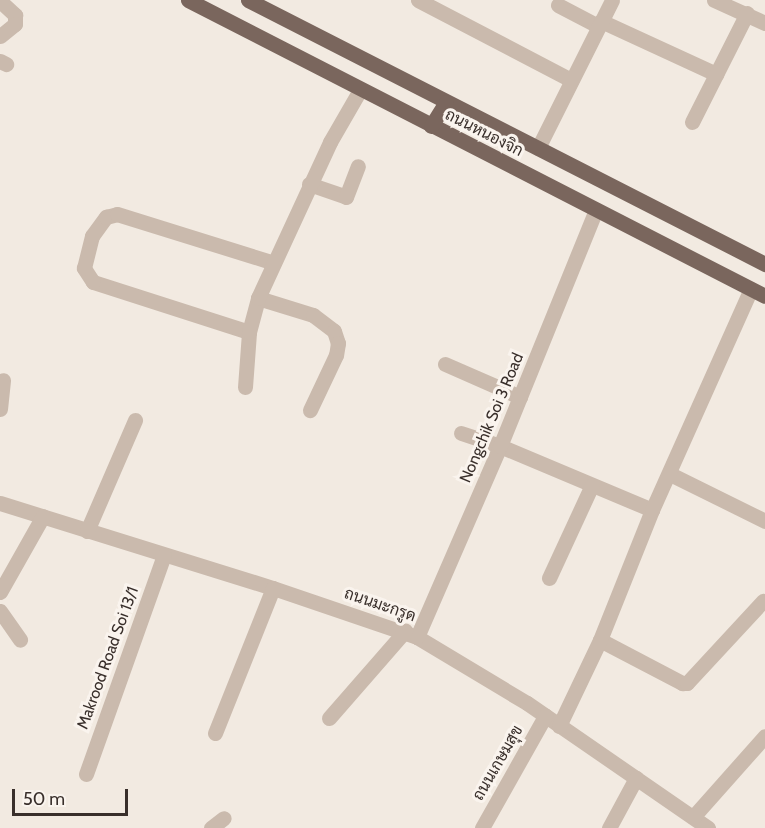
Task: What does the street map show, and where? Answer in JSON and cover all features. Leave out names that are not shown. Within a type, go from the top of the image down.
[{"type":"main road","name":"ถนนหนองจิก","points":[[188,0],[765,296]]},
{"type":"main road","name":"ถนนหนองจิก","points":[[248,0],[764,261]]},
{"type":"main road","points":[[431,126],[446,102]]},
{"type":"main road","points":[[750,289],[764,261]]},
{"type":"street","points":[[417,0],[571,80]]},
{"type":"street","points":[[538,148],[612,0]]},
{"type":"street","points":[[714,0],[765,22]]},
{"type":"street","points":[[0,1],[15,15],[15,24],[0,36]]},
{"type":"street","points":[[558,5],[716,74]]},
{"type":"street","points":[[692,122],[747,13]]},
{"type":"street","points":[[245,387],[249,332],[258,298],[309,184],[360,90]]},
{"type":"street","points":[[309,184],[346,197],[358,166]]},
{"type":"street","name":"Nongchik Soi 3 Road","points":[[328,718],[411,634],[500,446],[596,210]]},
{"type":"street","points":[[249,332],[93,282],[84,268],[92,236],[106,218],[117,214],[274,263]]},
{"type":"street","points":[[559,726],[600,640],[652,510],[750,289]]},
{"type":"street","points":[[258,298],[313,315],[334,331],[338,343],[336,356],[310,410]]},
{"type":"street","points":[[445,364],[520,398]]},
{"type":"street","points":[[0,410],[3,380]]},
{"type":"street","points":[[87,531],[135,420]]},
{"type":"street","points":[[461,434],[500,446],[652,510]]},
{"type":"street","points":[[669,474],[765,521]]},
{"type":"street","points":[[549,578],[592,485]]},
{"type":"street","name":"ถนนมะกรูด","points":[[0,503],[273,588],[411,634],[545,716],[708,828]]},
{"type":"street","points":[[0,592],[43,516]]},
{"type":"street","name":"Makrood Road Soi 13/1","points":[[86,774],[164,555]]},
{"type":"street","points":[[215,733],[273,588]]},
{"type":"street","points":[[600,640],[682,683],[687,682],[763,601]]},
{"type":"street","points":[[0,611],[20,640]]},
{"type":"street","name":"ถนนเกษมสุข","points":[[482,828],[545,716]]},
{"type":"street","points":[[693,817],[765,736]]},
{"type":"street","points":[[609,828],[636,778]]}]
